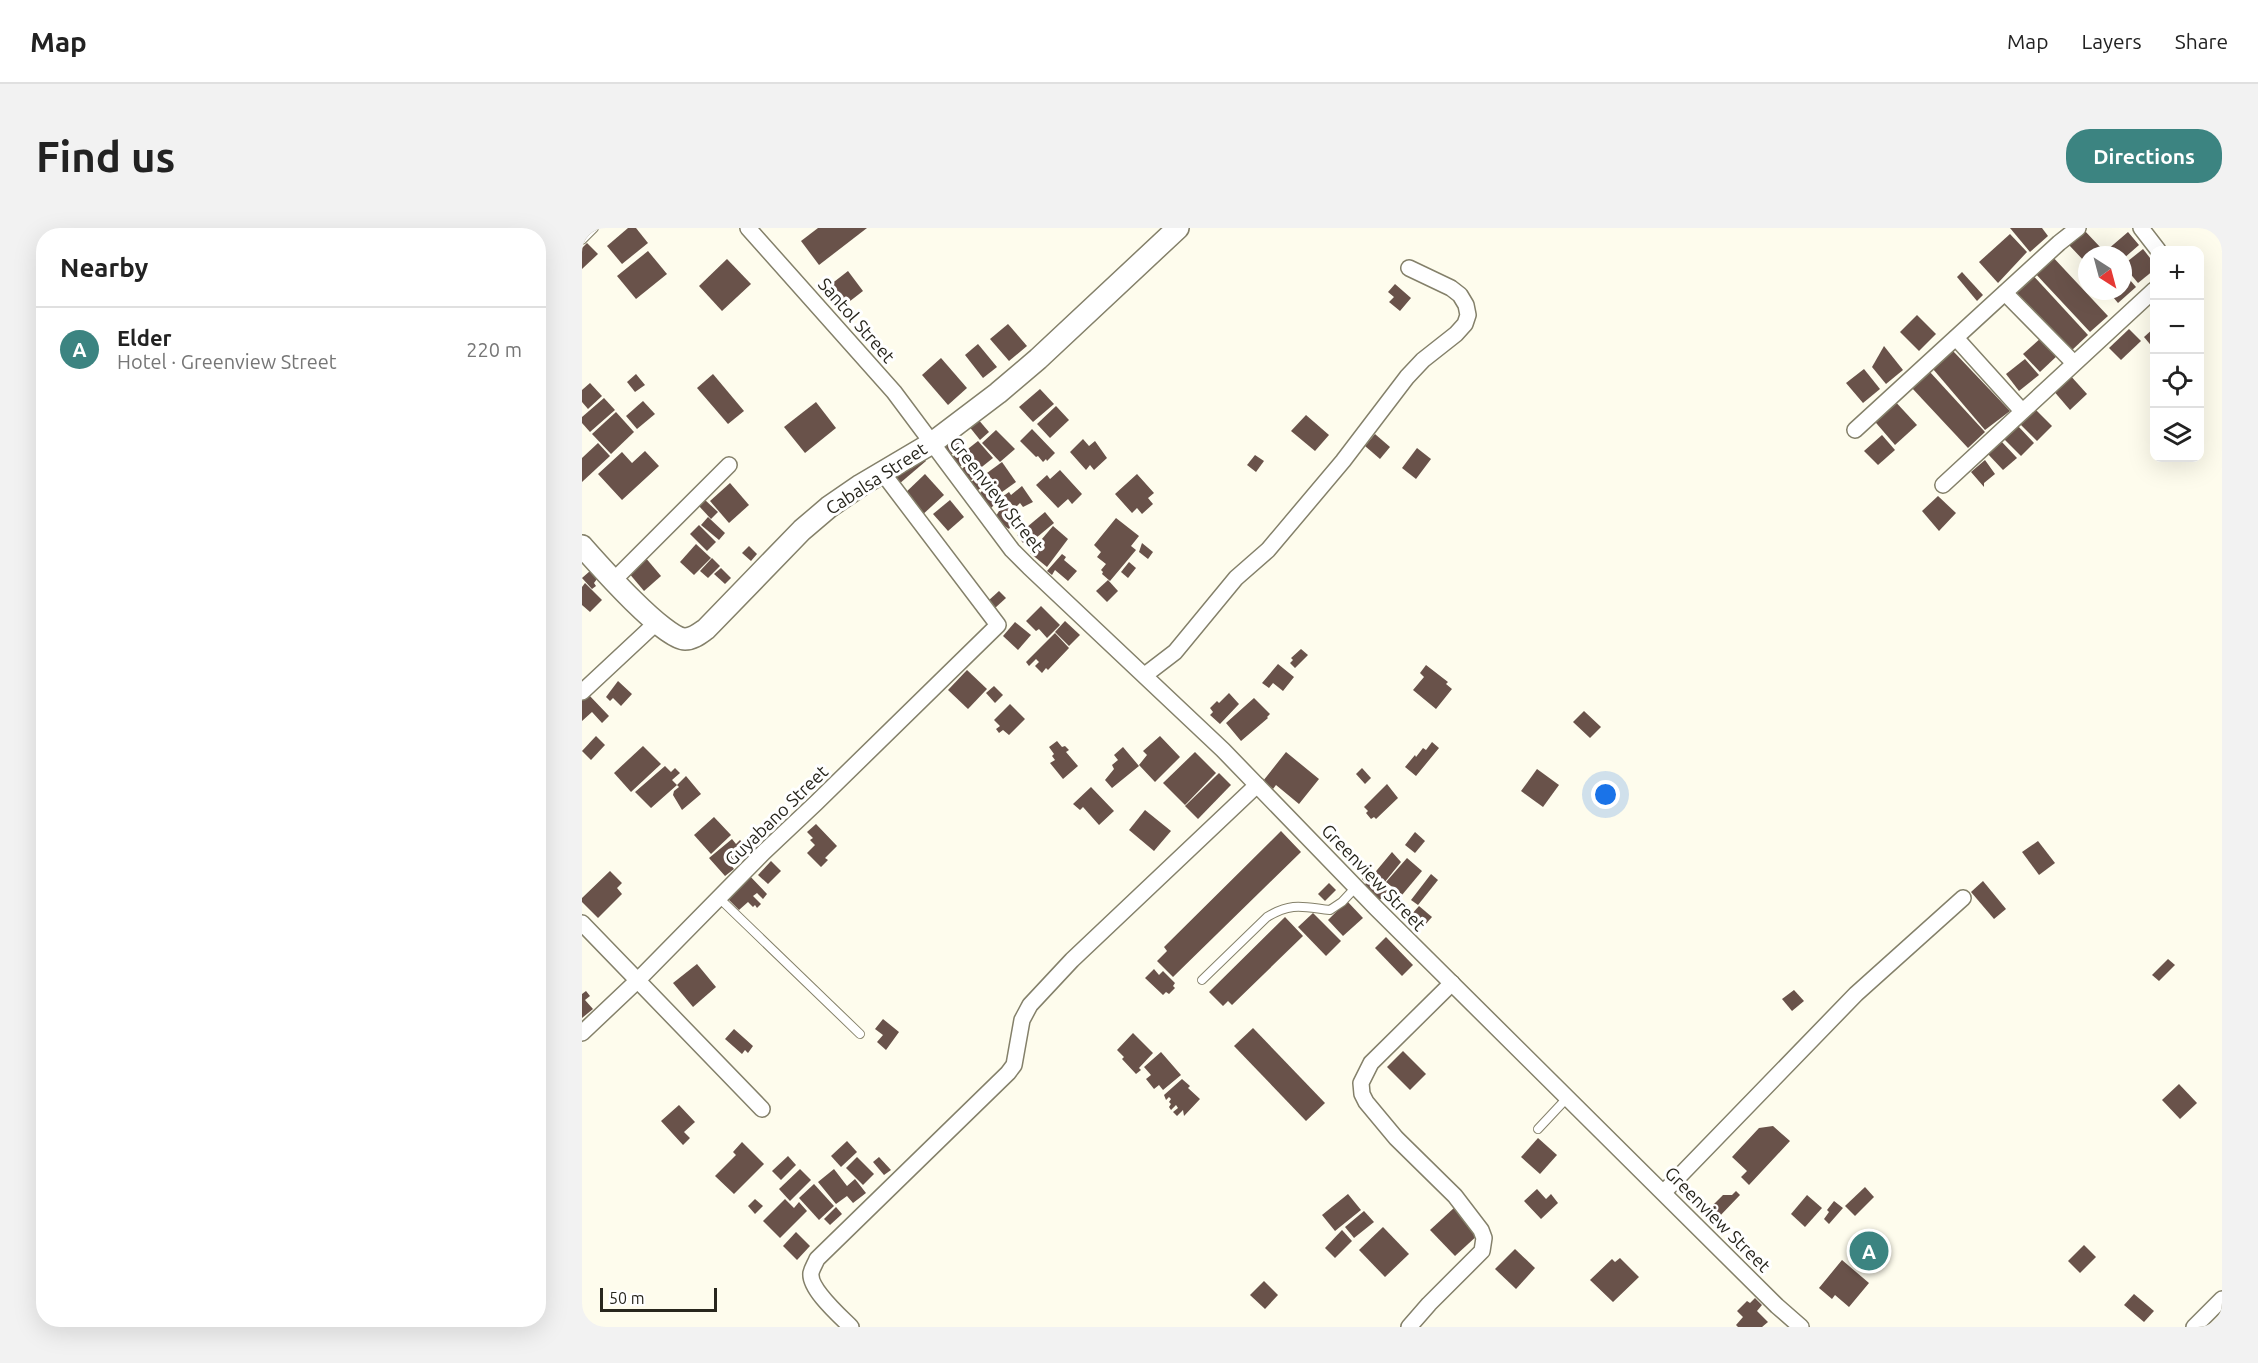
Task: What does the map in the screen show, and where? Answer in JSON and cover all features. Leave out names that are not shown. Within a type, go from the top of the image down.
[{"type":"street","name":"Santol Street","points":[[748,228],[894,392],[932,443]]},
{"type":"street","name":"Cabalsa Street","points":[[586,558],[614,580],[656,623],[674,636],[684,639],[694,637],[706,629],[802,530],[829,507],[932,443],[998,393],[1038,359],[1178,228]]},
{"type":"street","points":[[1855,430],[2078,228]]},
{"type":"street","points":[[2141,228],[2155,246]]},
{"type":"street","points":[[1144,675],[1175,652],[1236,578],[1268,550],[1343,461],[1407,377],[1423,360],[1456,334],[1464,324],[1468,315],[1466,305],[1460,295],[1451,288],[1409,268]]},
{"type":"street","points":[[2005,293],[2074,363]]},
{"type":"street","points":[[1943,485],[2150,294]]},
{"type":"street","points":[[1956,338],[2022,411]]},
{"type":"street","name":"Greenview Street","points":[[932,443],[1012,550],[1257,785],[1356,887],[1795,1325]]},
{"type":"street","points":[[614,580],[729,465]]},
{"type":"street","name":"Guyabano Street","points":[[582,1033],[998,625],[882,472]]},
{"type":"street","points":[[582,692],[656,623]]},
{"type":"street","points":[[851,1327],[814,1285],[811,1271],[817,1259],[1008,1073],[1014,1065],[1022,1020],[1030,1005],[1072,960],[1257,785]]},
{"type":"street","points":[[1664,1192],[1856,994],[1963,898]]},
{"type":"street","points":[[582,923],[762,1109]]},
{"type":"street","points":[[1409,1327],[1482,1251],[1485,1238],[1455,1196],[1396,1138],[1366,1102],[1362,1094],[1361,1083],[1371,1063],[1452,983]]},
{"type":"street","points":[[2194,1327],[2222,1299]]},
{"type":"lane","points":[[582,240],[594,228]]},
{"type":"lane","points":[[1202,980],[1267,917],[1278,911],[1299,906],[1330,910],[1356,887]]},
{"type":"lane","points":[[719,898],[860,1034]]},
{"type":"lane","points":[[1538,1129],[1568,1097]]},
{"type":"building","points":[[628,228],[636,228],[648,243],[622,264],[607,246]]},
{"type":"building","points":[[818,228],[867,228],[819,265],[801,241]]},
{"type":"building","points":[[2010,228],[2042,228],[2048,236],[2030,252]]},
{"type":"building","points":[[2084,230],[2099,246],[2078,246],[2078,255],[2069,245]]},
{"type":"building","points":[[2128,232],[2139,245],[2132,251],[2132,246],[2112,246]]},
{"type":"building","points":[[2010,234],[2027,252],[1998,283],[1979,262]]},
{"type":"building","points":[[587,243],[598,254],[582,269],[582,248]]},
{"type":"building","points":[[2143,249],[2150,258],[2150,273],[2138,283],[2132,276],[2132,258]]},
{"type":"building","points":[[648,251],[667,274],[636,299],[617,276]]},
{"type":"building","points":[[2050,254],[2078,284],[2078,300],[2093,300],[2108,316],[2090,332],[2033,271]]},
{"type":"building","points":[[727,259],[751,284],[722,311],[699,286]]},
{"type":"building","points":[[848,271],[863,291],[845,305],[830,285]]},
{"type":"building","points":[[1962,272],[1983,295],[1977,301],[1957,277]]},
{"type":"building","points":[[2030,272],[2088,335],[2070,352],[2012,288]]},
{"type":"building","points":[[1395,284],[1411,298],[1400,311],[1389,302],[1394,297],[1388,292]]},
{"type":"building","points":[[1917,315],[1936,334],[1919,351],[1900,332]]},
{"type":"building","points":[[1008,324],[1027,346],[1009,361],[990,339]]},
{"type":"building","points":[[2129,329],[2141,341],[2121,360],[2109,348]]},
{"type":"building","points":[[2150,332],[2150,344],[2144,337]]},
{"type":"building","points":[[2042,337],[2058,355],[2040,372],[2023,354]]},
{"type":"building","points":[[978,344],[997,367],[983,378],[965,355]]},
{"type":"building","points":[[1884,346],[1903,370],[1886,384],[1872,367]]},
{"type":"building","points":[[1953,351],[2010,411],[1985,430],[1933,369]]},
{"type":"building","points":[[941,358],[967,388],[948,405],[922,375]]},
{"type":"building","points":[[2025,359],[2039,375],[2019,391],[2006,374]]},
{"type":"building","points":[[1864,369],[1880,389],[1863,403],[1846,383]]},
{"type":"building","points":[[1929,371],[1985,432],[1968,448],[1911,387]]},
{"type":"building","points":[[636,374],[645,385],[635,392],[627,382]]},
{"type":"building","points":[[713,374],[744,411],[728,424],[697,388]]},
{"type":"building","points":[[2069,374],[2087,394],[2070,410],[2052,389]]},
{"type":"building","points":[[590,383],[602,396],[588,409],[582,402],[582,390]]},
{"type":"building","points":[[1040,389],[1054,404],[1033,422],[1019,407]]},
{"type":"building","points":[[604,398],[615,410],[590,432],[582,423],[582,417]]},
{"type":"building","points":[[1892,398],[1917,425],[1895,445],[1871,417]]},
{"type":"building","points":[[643,401],[655,414],[637,429],[626,416]]},
{"type":"building","points":[[816,402],[836,428],[805,453],[784,427]]},
{"type":"building","points":[[1056,406],[1069,420],[1050,438],[1037,424]]},
{"type":"building","points":[[2034,408],[2052,426],[2037,441],[2019,423]]},
{"type":"building","points":[[616,412],[634,432],[611,454],[592,434]]},
{"type":"building","points":[[1306,415],[1329,435],[1315,451],[1291,431]]},
{"type":"building","points":[[977,418],[989,432],[980,440],[968,425]]},
{"type":"building","points":[[2017,425],[2034,443],[2021,456],[2003,438]]},
{"type":"building","points":[[1032,429],[1055,453],[1047,461],[1046,459],[1043,462],[1038,456],[1036,457],[1020,441]]},
{"type":"building","points":[[996,430],[1015,449],[1000,462],[982,443]]},
{"type":"building","points":[[1375,434],[1390,447],[1380,459],[1365,446]]},
{"type":"building","points":[[1882,435],[1895,450],[1878,465],[1864,451]]},
{"type":"building","points":[[954,437],[962,446],[948,457],[940,449]]},
{"type":"building","points":[[1083,439],[1089,446],[1095,441],[1107,458],[1094,470],[1090,465],[1086,470],[1070,452]]},
{"type":"building","points":[[978,441],[993,458],[978,470],[964,452]]},
{"type":"building","points":[[2001,441],[2017,458],[2003,470],[1987,453]]},
{"type":"building","points":[[598,443],[610,456],[582,482],[582,458]]},
{"type":"building","points":[[1417,448],[1431,459],[1416,479],[1402,468]]},
{"type":"building","points":[[960,450],[968,460],[957,469],[949,460]]},
{"type":"building","points":[[645,451],[659,466],[622,500],[598,474],[622,452],[632,463]]},
{"type":"building","points":[[1255,455],[1264,461],[1256,472],[1247,465]]},
{"type":"building","points":[[922,456],[926,461],[899,484],[891,474]]},
{"type":"building","points":[[1985,460],[1995,474],[1984,483],[1984,487],[1971,472]]},
{"type":"building","points":[[970,462],[979,473],[967,484],[957,473]]},
{"type":"building","points":[[1002,462],[1016,482],[1002,492],[987,473]]},
{"type":"building","points":[[1060,470],[1082,494],[1072,504],[1068,499],[1058,508],[1036,485],[1047,475],[1050,479]]},
{"type":"building","points":[[925,474],[944,495],[920,517],[902,496]]},
{"type":"building","points":[[1137,474],[1154,493],[1148,498],[1153,504],[1142,514],[1137,508],[1132,513],[1115,494]]},
{"type":"building","points":[[978,477],[985,485],[974,493],[967,485]]},
{"type":"building","points":[[730,483],[749,505],[729,523],[710,501]]},
{"type":"building","points":[[988,485],[1001,498],[989,510],[976,497]]},
{"type":"building","points":[[1022,486],[1033,502],[1023,507],[1020,503],[1015,508],[1002,497],[1009,492],[1011,495]]},
{"type":"building","points":[[1938,496],[1956,513],[1939,531],[1922,511]]},
{"type":"building","points":[[704,499],[718,512],[711,519],[698,505]]},
{"type":"building","points":[[950,500],[964,517],[948,531],[933,514]]},
{"type":"building","points":[[1005,502],[1020,512],[1009,529],[994,519]]},
{"type":"building","points":[[1045,512],[1054,523],[1036,538],[1027,527]]},
{"type":"building","points":[[708,517],[725,533],[719,540],[701,525]]},
{"type":"building","points":[[1116,518],[1139,536],[1131,546],[1136,550],[1110,581],[1102,574],[1101,570],[1106,564],[1097,557],[1101,552],[1094,545]]},
{"type":"building","points":[[699,525],[716,542],[707,551],[690,534]]},
{"type":"building","points":[[1053,526],[1068,539],[1047,567],[1030,553]]},
{"type":"building","points":[[1026,528],[1032,537],[1023,543],[1017,535]]},
{"type":"building","points":[[1142,543],[1153,552],[1148,559],[1139,552]]},
{"type":"building","points":[[696,544],[711,558],[694,575],[680,562]]},
{"type":"building","points":[[749,546],[757,554],[751,561],[742,553]]},
{"type":"building","points":[[1062,554],[1066,557],[1064,560],[1077,571],[1068,581],[1055,570],[1052,575],[1047,571]]},
{"type":"building","points":[[645,557],[661,576],[644,591],[628,572]]},
{"type":"building","points":[[712,558],[720,566],[708,578],[700,571]]},
{"type":"building","points":[[1129,562],[1136,568],[1128,578],[1121,572]]},
{"type":"building","points":[[721,568],[731,578],[725,584],[714,574]]},
{"type":"building","points":[[590,571],[597,579],[594,583],[596,586],[592,589],[582,578]]},
{"type":"building","points":[[1108,580],[1118,591],[1107,602],[1096,591]]},
{"type":"building","points":[[585,583],[602,600],[590,612],[582,605],[582,587]]},
{"type":"building","points":[[999,591],[1006,598],[995,608],[988,601]]},
{"type":"building","points":[[1041,606],[1060,625],[1047,638],[1039,629],[1036,631],[1026,621]]},
{"type":"building","points":[[1065,621],[1080,635],[1069,646],[1055,632]]},
{"type":"building","points":[[1015,622],[1031,635],[1018,650],[1003,636]]},
{"type":"building","points":[[1055,633],[1069,648],[1048,670],[1046,668],[1042,673],[1035,666],[1039,662],[1036,659],[1029,666],[1026,662]]},
{"type":"building","points":[[1301,649],[1308,655],[1295,668],[1290,663],[1293,660],[1291,658]]},
{"type":"building","points":[[1278,664],[1294,677],[1283,691],[1273,683],[1269,688],[1262,683]]},
{"type":"building","points":[[1426,665],[1448,682],[1446,684],[1452,689],[1436,709],[1413,690],[1424,677],[1420,673]]},
{"type":"building","points":[[967,670],[987,689],[968,709],[948,690]]},
{"type":"building","points":[[618,681],[632,694],[621,706],[613,698],[610,701],[606,697]]},
{"type":"building","points":[[994,686],[1003,695],[995,703],[986,693]]},
{"type":"building","points":[[1229,693],[1239,704],[1220,724],[1210,715],[1213,712],[1210,708]]},
{"type":"building","points":[[588,694],[609,716],[602,723],[592,712],[582,721],[582,700]]},
{"type":"building","points":[[1254,698],[1270,714],[1241,741],[1226,723]]},
{"type":"building","points":[[1010,704],[1025,719],[1009,735],[1003,730],[999,733],[996,729],[1000,726],[994,720]]},
{"type":"building","points":[[1584,711],[1601,727],[1590,738],[1573,722]]},
{"type":"building","points":[[596,736],[605,745],[591,760],[582,751]]},
{"type":"building","points":[[1160,736],[1180,757],[1155,782],[1139,765],[1147,755],[1143,751]]},
{"type":"building","points":[[1057,741],[1069,750],[1066,752],[1078,766],[1063,779],[1050,763],[1055,760],[1049,747]]},
{"type":"building","points":[[1432,742],[1439,748],[1416,776],[1405,767],[1415,755],[1416,757],[1423,748],[1426,750]]},
{"type":"building","points":[[643,746],[661,764],[631,792],[614,773]]},
{"type":"building","points":[[1123,747],[1139,766],[1112,788],[1105,780],[1114,769],[1112,765],[1118,760],[1114,755]]},
{"type":"building","points":[[1195,752],[1216,773],[1185,805],[1163,783]]},
{"type":"building","points":[[1286,752],[1319,779],[1299,804],[1276,785],[1273,789],[1263,781]]},
{"type":"building","points":[[665,766],[671,772],[675,768],[680,773],[672,780],[677,785],[651,808],[635,792]]},
{"type":"building","points":[[1362,768],[1371,778],[1365,784],[1356,774]]},
{"type":"building","points":[[1537,769],[1559,785],[1543,807],[1521,791]]},
{"type":"building","points":[[1219,773],[1231,785],[1198,819],[1185,806]]},
{"type":"building","points":[[686,776],[701,794],[682,810],[673,795],[679,787],[677,785]]},
{"type":"building","points":[[1387,784],[1398,798],[1376,819],[1374,817],[1371,819],[1364,807]]},
{"type":"building","points":[[1091,787],[1114,811],[1099,825],[1083,807],[1080,810],[1073,804]]},
{"type":"building","points":[[1145,810],[1171,831],[1154,851],[1129,830]]},
{"type":"building","points":[[714,817],[731,835],[711,854],[694,835]]},
{"type":"building","points":[[816,824],[837,846],[825,858],[828,860],[821,867],[807,853],[815,845],[810,840],[813,838],[807,832]]},
{"type":"building","points":[[1281,831],[1301,852],[1173,977],[1157,961],[1167,951],[1164,947]]},
{"type":"building","points":[[1415,832],[1425,841],[1415,853],[1405,845]]},
{"type":"building","points":[[732,839],[736,844],[740,840],[747,847],[743,850],[746,854],[742,857],[739,854],[735,858],[738,862],[734,866],[730,864],[734,869],[725,876],[709,858]]},
{"type":"building","points":[[2038,841],[2055,863],[2039,875],[2022,852]]},
{"type":"building","points":[[1392,852],[1401,862],[1384,883],[1390,888],[1379,901],[1363,887],[1366,883],[1362,879],[1367,873],[1372,876]]},
{"type":"building","points":[[1407,858],[1422,871],[1402,895],[1386,882]]},
{"type":"building","points":[[771,861],[781,871],[768,884],[758,875]]},
{"type":"building","points":[[610,871],[622,883],[617,888],[622,894],[598,918],[582,902],[582,898]]},
{"type":"building","points":[[746,872],[767,894],[763,899],[757,893],[753,896],[761,904],[757,908],[748,902],[739,910],[723,894]]},
{"type":"building","points":[[1431,874],[1438,880],[1418,905],[1411,900]]},
{"type":"building","points":[[1983,881],[2006,909],[1994,919],[1971,892]]},
{"type":"building","points":[[1329,883],[1336,890],[1325,901],[1318,894]]},
{"type":"building","points":[[1347,901],[1363,918],[1343,936],[1328,920]]},
{"type":"building","points":[[1419,906],[1432,917],[1424,926],[1411,915]]},
{"type":"building","points":[[1313,913],[1341,941],[1326,956],[1298,927]]},
{"type":"building","points":[[1285,917],[1303,936],[1232,1005],[1228,1001],[1223,1006],[1209,992]]},
{"type":"building","points":[[1386,937],[1413,965],[1402,976],[1375,948]]},
{"type":"building","points":[[2168,959],[2175,965],[2159,981],[2152,975]]},
{"type":"building","points":[[697,964],[716,987],[693,1007],[673,983]]},
{"type":"building","points":[[1154,969],[1159,975],[1163,971],[1175,983],[1173,986],[1175,988],[1169,994],[1166,992],[1163,995],[1145,978]]},
{"type":"building","points":[[1794,990],[1804,1001],[1792,1011],[1782,999]]},
{"type":"building","points":[[586,991],[590,996],[585,1000],[593,1009],[582,1018],[582,994]]},
{"type":"building","points":[[883,1019],[899,1032],[886,1050],[877,1042],[883,1035],[875,1029]]},
{"type":"building","points":[[1253,1028],[1325,1103],[1306,1121],[1234,1046]]},
{"type":"building","points":[[734,1029],[753,1046],[748,1053],[745,1050],[742,1054],[725,1039]]},
{"type":"building","points":[[1133,1033],[1153,1053],[1136,1074],[1117,1050]]},
{"type":"building","points":[[1403,1051],[1426,1074],[1410,1090],[1387,1067]]},
{"type":"building","points":[[1161,1052],[1181,1075],[1163,1090],[1159,1085],[1154,1089],[1146,1079],[1151,1075],[1144,1067]]},
{"type":"building","points":[[1182,1079],[1200,1099],[1184,1116],[1183,1110],[1177,1116],[1173,1112],[1178,1108],[1176,1105],[1171,1110],[1169,1102],[1171,1099],[1169,1097],[1166,1100],[1164,1095]]},
{"type":"building","points":[[2179,1084],[2197,1103],[2180,1119],[2162,1100]]},
{"type":"building","points":[[679,1105],[695,1122],[684,1132],[690,1138],[683,1145],[661,1121]]},
{"type":"building","points":[[1773,1126],[1790,1141],[1749,1185],[1741,1177],[1747,1171],[1732,1157],[1759,1128]]},
{"type":"building","points":[[1538,1138],[1557,1155],[1540,1174],[1521,1157]]},
{"type":"building","points":[[847,1141],[857,1152],[841,1167],[831,1156]]},
{"type":"building","points":[[742,1142],[764,1164],[734,1194],[715,1176],[736,1155],[733,1152]]},
{"type":"building","points":[[788,1156],[796,1165],[781,1180],[772,1171]]},
{"type":"building","points":[[857,1157],[874,1174],[863,1185],[846,1168]]},
{"type":"building","points":[[879,1157],[891,1170],[884,1175],[873,1162]]},
{"type":"building","points":[[800,1169],[811,1180],[790,1201],[779,1189]]},
{"type":"building","points":[[834,1169],[847,1186],[855,1179],[866,1193],[853,1203],[847,1196],[836,1204],[818,1182]]},
{"type":"building","points":[[814,1184],[834,1206],[819,1220],[799,1198]]},
{"type":"building","points":[[1865,1187],[1874,1197],[1855,1216],[1845,1206]]},
{"type":"building","points":[[1537,1189],[1546,1199],[1551,1194],[1558,1203],[1541,1219],[1524,1201]]},
{"type":"building","points":[[1736,1191],[1740,1195],[1717,1219],[1708,1210],[1723,1195],[1732,1195]]},
{"type":"building","points":[[1348,1194],[1361,1210],[1335,1231],[1322,1215]]},
{"type":"building","points":[[1807,1195],[1822,1208],[1805,1227],[1791,1214]]},
{"type":"building","points":[[755,1199],[763,1206],[755,1214],[748,1206]]},
{"type":"building","points":[[785,1199],[794,1208],[799,1202],[807,1211],[780,1238],[763,1221]]},
{"type":"building","points":[[1834,1201],[1843,1208],[1829,1224],[1824,1219]]},
{"type":"building","points":[[836,1207],[842,1214],[830,1225],[824,1219]]},
{"type":"building","points":[[1455,1207],[1479,1234],[1455,1256],[1430,1230]]},
{"type":"building","points":[[1364,1211],[1374,1222],[1354,1238],[1345,1227]]},
{"type":"building","points":[[1383,1227],[1409,1254],[1385,1277],[1359,1250]]},
{"type":"building","points":[[1342,1230],[1352,1241],[1335,1258],[1325,1248]]},
{"type":"building","points":[[796,1232],[810,1246],[797,1260],[783,1246]]},
{"type":"building","points":[[1872,1236],[1879,1242],[1883,1238],[1887,1242],[1882,1247],[1888,1253],[1874,1269],[1857,1253]]},
{"type":"building","points":[[2084,1245],[2096,1257],[2080,1273],[2068,1261]]},
{"type":"building","points":[[1515,1249],[1535,1268],[1516,1289],[1495,1269]]},
{"type":"building","points":[[1620,1258],[1639,1277],[1613,1302],[1590,1280],[1612,1259],[1615,1262]]},
{"type":"building","points":[[1842,1260],[1869,1283],[1849,1307],[1835,1295],[1832,1299],[1819,1288]]},
{"type":"building","points":[[1264,1281],[1278,1295],[1265,1309],[1250,1295]]},
{"type":"building","points":[[2134,1294],[2154,1311],[2144,1322],[2124,1305]]},
{"type":"building","points":[[1755,1298],[1762,1305],[1757,1311],[1768,1322],[1762,1327],[1738,1327],[1736,1325],[1743,1317],[1737,1311],[1747,1301],[1750,1303]]},
{"type":"place","name":"Elder","points":[[1869,1251]]}]
